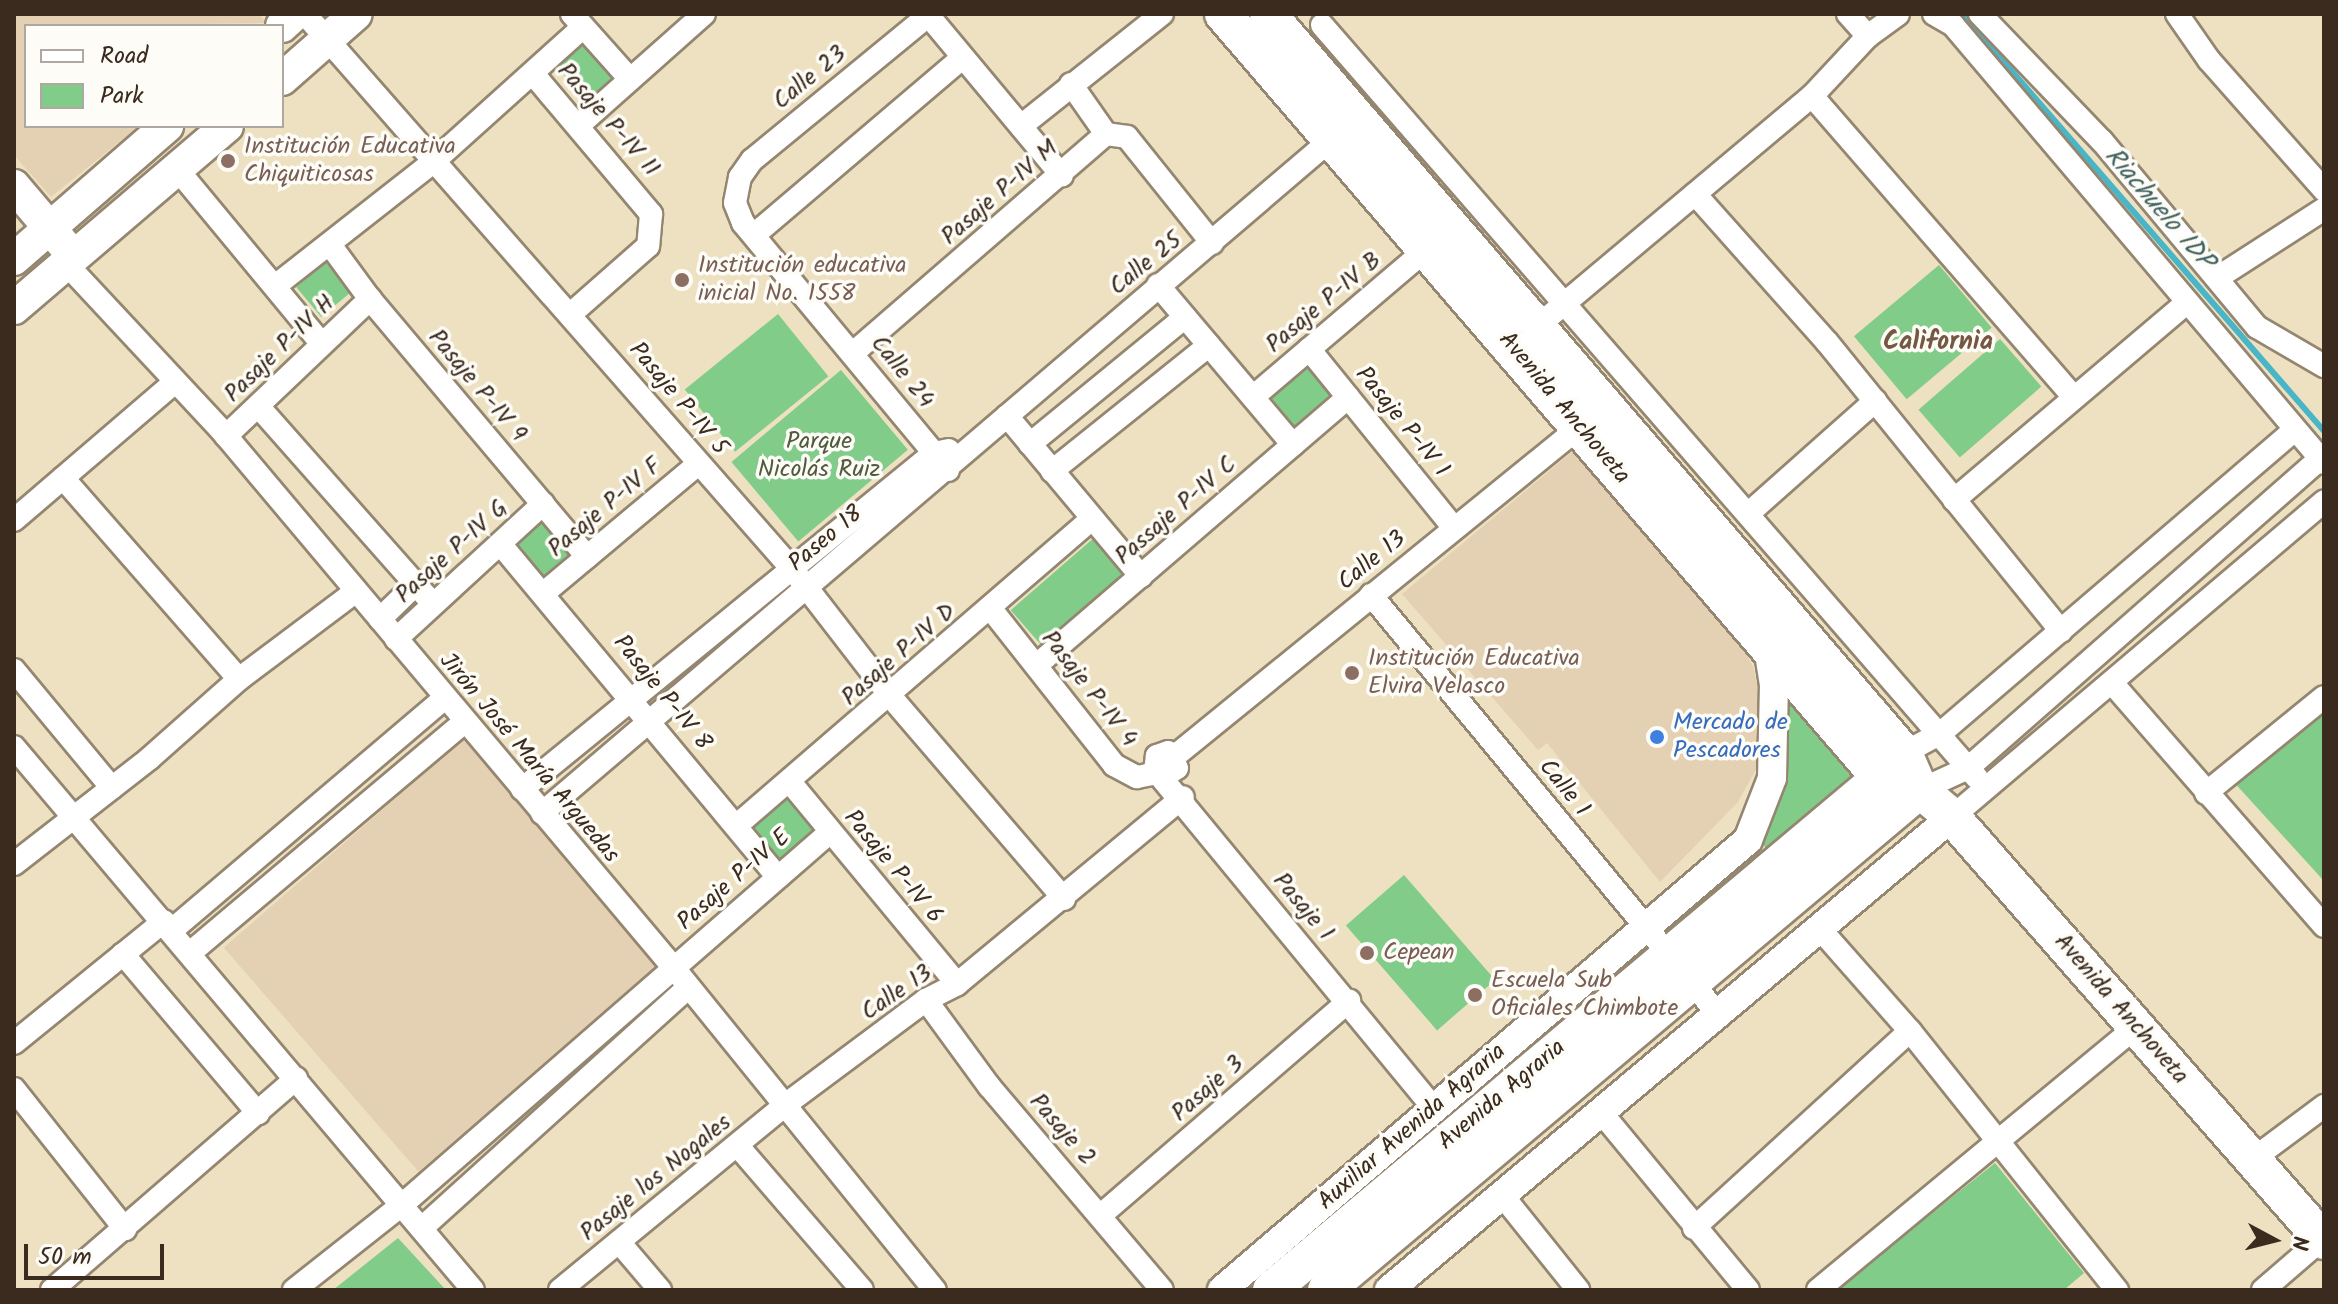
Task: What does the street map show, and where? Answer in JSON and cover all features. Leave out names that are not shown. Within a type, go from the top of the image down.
[{"type":"main road","points":[[284,77],[356,14]]},
{"type":"main road","name":"Avenida Anchoveta","points":[[1223,14],[1344,129],[1534,329],[1592,417],[1769,653],[1952,817],[2323,1240]]},
{"type":"main road","name":"Avenida Anchoveta","points":[[1268,14],[1317,29],[1344,129],[1428,248],[1592,417],[1904,775]]},
{"type":"main road","points":[[27,240],[165,128]]},
{"type":"main road","points":[[14,308],[68,266],[225,128]]},
{"type":"main road","points":[[14,186],[27,240],[68,266]]},
{"type":"main road","name":"Avenida Agraria","points":[[1326,1290],[1679,968],[1904,775]]},
{"type":"main road","name":"Avenida Agraria","points":[[1271,1290],[1331,1218],[1679,968]]},
{"type":"street","name":"Pasaje P-IV 5","points":[[305,14],[432,163],[571,314],[793,570],[891,697],[1064,899]]},
{"type":"street","points":[[579,125],[704,14]]},
{"type":"street","points":[[1021,126],[1162,14]]},
{"type":"street","points":[[1848,14],[1868,36]]},
{"type":"street","points":[[1534,329],[1812,96],[1868,36],[1898,14]]},
{"type":"street","points":[[1904,775],[1968,768],[2322,461],[1953,25],[1934,14]]},
{"type":"street","points":[[1980,14],[2102,141],[2257,327],[2324,366]]},
{"type":"street","points":[[2177,14],[2209,60],[2324,190]]},
{"type":"street","points":[[929,15],[1062,176]]},
{"type":"street","name":"Calle 23","points":[[736,192],[752,160],[929,15]]},
{"type":"street","points":[[275,286],[331,246],[534,75],[577,21],[629,78]]},
{"type":"street","points":[[1317,29],[1749,513],[1988,791]]},
{"type":"street","points":[[754,235],[962,58]]},
{"type":"street","name":"Pasaje P-IV 11","points":[[534,75],[643,199],[651,214],[648,246],[571,314]]},
{"type":"street","points":[[1071,84],[1106,134],[1127,137],[1212,243]]},
{"type":"street","points":[[1812,96],[2073,396]]},
{"type":"street","name":"Calle 25","points":[[966,447],[1007,416],[1344,129]]},
{"type":"street","name":"Pasaje P-IV M","points":[[853,353],[1062,176],[1106,134]]},
{"type":"street","points":[[177,169],[320,342]]},
{"type":"street","name":"Calle 24","points":[[736,192],[737,214],[941,461]]},
{"type":"street","points":[[1695,194],[1875,401],[2061,631]]},
{"type":"street","points":[[2217,278],[2324,209]]},
{"type":"street","name":"Pasaje P-IV 9","points":[[331,246],[370,299],[587,557]]},
{"type":"street","name":"Pasaje P-IV B","points":[[1253,397],[1428,248]]},
{"type":"street","name":"Jirón José María Arguedas","points":[[68,266],[226,436],[443,699],[673,967],[935,1290]]},
{"type":"street","points":[[1158,285],[1293,445]]},
{"type":"street","name":"Pasaje P-IV H","points":[[226,436],[320,342],[370,299]]},
{"type":"street","points":[[1954,500],[2186,303]]},
{"type":"street","points":[[1030,444],[1185,317]]},
{"type":"street","points":[[1052,471],[1209,345]]},
{"type":"street","name":"Pasaje P-IV 1","points":[[1309,349],[1454,528]]},
{"type":"street","points":[[14,520],[174,383]]},
{"type":"street","name":"Passaje P-IV C","points":[[1038,664],[1348,397]]},
{"type":"street","points":[[1749,513],[1875,401]]},
{"type":"street","points":[[258,406],[433,604]]},
{"type":"street","points":[[1007,416],[1141,576]]},
{"type":"street","name":"Calle 13","points":[[1166,769],[1371,595],[1592,417]]},
{"type":"street","points":[[1904,775],[1941,733],[2295,430]]},
{"type":"street","name":"Paseo 18","points":[[522,789],[793,570],[941,461],[966,447]]},
{"type":"street","name":"Paseo 18","points":[[542,813],[648,719],[808,589],[941,461]]},
{"type":"street","name":"Pasaje P-IV F","points":[[545,592],[698,464]]},
{"type":"street","points":[[63,478],[239,679]]},
{"type":"street","points":[[1331,1218],[1392,1289],[1717,1013],[1952,817],[1988,791],[2324,501]]},
{"type":"street","name":"Pasaje P-IV G","points":[[396,639],[502,546],[543,504]]},
{"type":"street","name":"Pasaje P-IV D","points":[[736,826],[891,697],[1092,519]]},
{"type":"street","name":"Pasaje P-IV 8","points":[[502,546],[545,592],[778,877]]},
{"type":"street","points":[[380,619],[415,585]]},
{"type":"street","points":[[14,864],[112,788],[239,679],[356,591]]},
{"type":"street","name":"Calle 1","points":[[1371,595],[1717,1013]]},
{"type":"street","name":"Pasaje P-IV 4","points":[[991,609],[1038,664],[1114,765],[1137,777],[1166,769]]},
{"type":"street","name":"Auxiliar Avenida Agraria","points":[[1222,1290],[1331,1218],[1433,1107],[1748,840],[1757,826],[1773,765],[1774,685],[1769,653]]},
{"type":"street","points":[[14,670],[112,788]]},
{"type":"street","points":[[2113,684],[2324,926]]},
{"type":"street","points":[[2206,793],[2324,697]]},
{"type":"street","points":[[14,1043],[123,954],[168,925],[443,699]]},
{"type":"street","points":[[190,953],[464,722]]},
{"type":"street","points":[[14,747],[168,925],[473,1290]]},
{"type":"street","name":"Pasaje 1","points":[[1166,769],[1183,797],[1433,1107]]},
{"type":"street","name":"Pasaje P-IV 6","points":[[790,782],[829,833],[957,984]]},
{"type":"street","name":"Calle 13","points":[[785,1105],[926,1000],[957,984],[1064,899],[1183,797]]},
{"type":"street","name":"Pasaje P-IV E","points":[[294,1290],[403,1204],[829,833]]},
{"type":"street","points":[[1820,929],[1910,1031],[2117,1290]]},
{"type":"street","points":[[123,954],[258,1113]]},
{"type":"street","points":[[423,1227],[689,987]]},
{"type":"street","name":"Pasaje 2","points":[[926,1000],[989,1086],[1162,1290]]},
{"type":"street","name":"Pasaje 3","points":[[1101,1215],[1349,1001]]},
{"type":"street","points":[[1818,1290],[2137,1026]]},
{"type":"street","points":[[1694,1228],[1910,1031]]},
{"type":"street","points":[[52,1290],[296,1079]]},
{"type":"street","points":[[14,1089],[125,1229]]},
{"type":"street","name":"Pasaje los Nogales","points":[[560,1290],[785,1105]]},
{"type":"street","points":[[2253,1159],[2324,1106]]},
{"type":"street","points":[[1600,1111],[1748,1290]]},
{"type":"street","points":[[737,1145],[862,1290]]},
{"type":"street","points":[[1502,1195],[1578,1290]]},
{"type":"street","points":[[2263,1290],[2323,1240]]},
{"type":"street","points":[[619,1242],[660,1290]]},
{"type":"shaded area","points":[[14,14],[259,14],[266,23],[24,24],[24,128],[137,128],[51,197],[14,155]]},
{"type":"shaded area","points":[[1578,447],[1735,634],[1753,666],[1760,698],[1757,768],[1738,802],[1660,882],[1547,743],[1538,750],[1402,594]]},
{"type":"shaded area","points":[[466,737],[661,961],[419,1172],[224,948]]},
{"type":"green space","points":[[589,39],[619,76],[587,103],[556,65]]},
{"type":"green space","points":[[326,262],[351,292],[321,317],[296,287]]},
{"type":"green space","points":[[1939,265],[1992,328],[1907,399],[1854,336]]},
{"type":"green space","points":[[778,314],[828,376],[735,452],[685,390]]},
{"type":"green space","points":[[2000,339],[2041,387],[1960,457],[1918,410]]},
{"type":"green space","points":[[1307,359],[1336,397],[1294,429],[1265,390]]},
{"type":"green space","name":"Parque Nicolás Ruiz","points":[[841,370],[908,450],[798,542],[731,462]]},
{"type":"green space","points":[[544,515],[577,552],[546,580],[513,543]]},
{"type":"green space","points":[[1096,536],[1128,573],[1043,647],[1011,610]]},
{"type":"green space","points":[[1778,678],[1854,765],[1855,786],[1771,855],[1759,839]]},
{"type":"green space","points":[[2324,699],[2324,881],[2230,778]]},
{"type":"green space","points":[[790,795],[817,830],[777,866],[750,826]]},
{"type":"green space","points":[[1740,861],[1752,876],[1669,943],[1657,928]]},
{"type":"green space","points":[[1404,875],[1495,980],[1437,1030],[1346,926]]},
{"type":"green space","points":[[1643,938],[1657,954],[1553,1044],[1540,1028]]},
{"type":"green space","points":[[1995,1163],[2084,1273],[2064,1290],[1836,1290]]},
{"type":"green space","points":[[398,1238],[446,1290],[333,1290]]},
{"type":"waterway","name":"Riachuelo IDP","points":[[1962,14],[2324,431]]},
{"type":"place","name":"Institución Educativa Chiquiticosas","points":[[228,161]]},
{"type":"place","name":"Institución educativa inicial No. 1558","points":[[682,280]]},
{"type":"place","name":"Institución Educativa Elvira Velasco","points":[[1352,673]]},
{"type":"place","name":"Mercado de Pescadores","points":[[1657,737]]},
{"type":"place","name":"Cepean","points":[[1367,953]]},
{"type":"place","name":"Escuela Sub Oficiales Chimbote","points":[[1475,995]]},
{"type":"district","name":"California","points":[[1938,343]]}]
